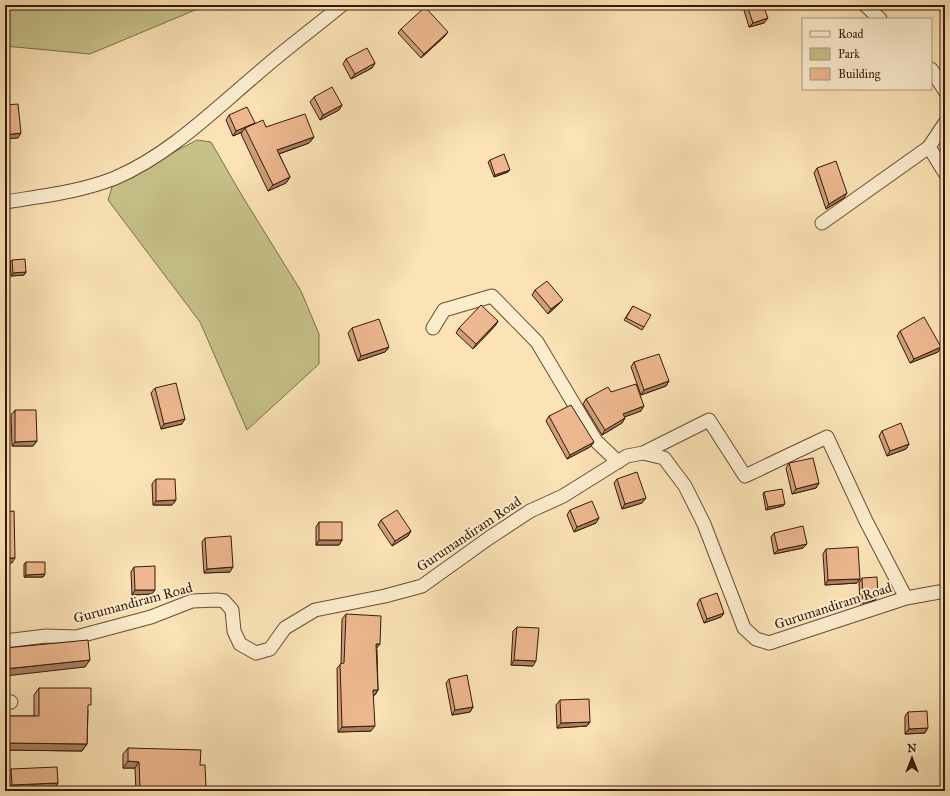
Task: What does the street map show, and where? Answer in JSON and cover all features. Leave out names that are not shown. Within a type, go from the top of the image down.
[{"type":"street","points":[[5,202],[70,191],[114,178],[134,169],[199,124],[258,73],[342,5]]},
{"type":"street","points":[[865,5],[879,18]]},
{"type":"street","points":[[932,70],[945,90]]},
{"type":"street","points":[[822,223],[929,147],[945,123]]},
{"type":"street","points":[[929,147],[945,173]]},
{"type":"street","points":[[433,328],[444,310],[492,296],[537,342],[596,441],[618,462]]},
{"type":"street","points":[[643,454],[709,420],[745,476],[827,437],[866,521],[906,598]]},
{"type":"street","name":"Gurumandiram Road","points":[[5,641],[46,636],[76,637],[151,617],[192,601],[217,600],[224,601],[232,610],[234,631],[240,644],[256,653],[270,649],[285,628],[315,610],[379,597],[422,586],[489,538],[530,511],[569,492],[627,456],[643,454],[664,458],[684,486],[704,524],[744,628],[756,639],[769,644],[906,598],[945,591]]},
{"type":"green space","points":[[5,5],[207,5],[90,54],[5,46]]},
{"type":"green space","points":[[197,140],[211,142],[241,194],[301,291],[319,334],[319,364],[247,430],[200,322],[108,200],[113,184]]},
{"type":"building","points":[[747,5],[763,5],[768,18],[753,23]]},
{"type":"building","points":[[425,7],[448,32],[424,54],[401,29]]},
{"type":"building","points":[[367,48],[375,63],[355,74],[346,59]]},
{"type":"building","points":[[332,87],[342,105],[323,115],[314,97]]},
{"type":"building","points":[[18,104],[21,133],[5,135],[5,105]]},
{"type":"building","points":[[247,107],[255,123],[236,131],[229,115]]},
{"type":"building","points":[[305,114],[314,137],[277,150],[290,177],[273,185],[245,128],[263,120],[266,127]]},
{"type":"building","points":[[504,154],[510,170],[495,175],[490,160]]},
{"type":"building","points":[[836,161],[847,193],[829,204],[817,168]]},
{"type":"building","points":[[25,259],[26,272],[13,273],[12,260]]},
{"type":"building","points":[[547,281],[563,300],[551,309],[535,290]]},
{"type":"building","points":[[481,305],[498,321],[476,344],[459,328]]},
{"type":"building","points":[[633,306],[651,315],[644,327],[626,318]]},
{"type":"building","points":[[924,317],[941,347],[914,359],[900,331]]},
{"type":"building","points":[[379,319],[389,347],[361,356],[352,328]]},
{"type":"building","points":[[659,354],[669,381],[644,390],[634,362]]},
{"type":"building","points":[[176,383],[185,419],[164,424],[155,388]]},
{"type":"building","points":[[636,384],[644,406],[623,414],[625,418],[605,430],[586,399],[608,387],[611,392]]},
{"type":"building","points":[[571,405],[594,442],[570,455],[549,416]]},
{"type":"building","points":[[15,410],[36,410],[37,441],[15,442]]},
{"type":"building","points":[[901,423],[909,444],[890,451],[882,431]]},
{"type":"building","points":[[813,458],[819,483],[796,489],[789,463]]},
{"type":"building","points":[[637,472],[646,498],[625,504],[617,479]]},
{"type":"building","points":[[156,479],[175,479],[176,500],[156,501]]},
{"type":"building","points":[[782,489],[785,504],[768,507],[764,492]]},
{"type":"building","points":[[592,501],[599,518],[577,527],[570,510]]},
{"type":"building","points":[[397,510],[411,531],[395,541],[381,520]]},
{"type":"building","points":[[14,511],[15,558],[5,558],[5,512]]},
{"type":"building","points":[[319,522],[342,522],[342,540],[319,540]]},
{"type":"building","points":[[803,526],[807,544],[778,550],[774,533]]},
{"type":"building","points":[[231,536],[233,567],[207,569],[205,538]]},
{"type":"building","points":[[858,547],[860,579],[828,580],[826,549]]},
{"type":"building","points":[[26,562],[45,562],[45,574],[26,575]]},
{"type":"building","points":[[155,566],[155,590],[135,590],[134,567]]},
{"type":"building","points":[[877,577],[878,595],[863,599],[862,578]]},
{"type":"building","points":[[717,593],[724,613],[707,619],[700,599]]},
{"type":"building","points":[[346,614],[381,616],[380,644],[376,644],[378,690],[373,690],[375,726],[342,727],[340,664],[344,663]]},
{"type":"building","points":[[517,627],[539,628],[536,661],[514,660]]},
{"type":"building","points":[[88,640],[90,660],[5,669],[5,648]]},
{"type":"building","points":[[467,675],[473,707],[455,710],[449,679]]},
{"type":"building","points":[[39,688],[91,688],[91,705],[88,705],[87,744],[5,743],[5,716],[39,716]]},
{"type":"building","points":[[589,699],[590,722],[561,723],[560,700]]},
{"type":"building","points":[[927,711],[928,728],[909,729],[908,712]]},
{"type":"building","points":[[128,748],[201,750],[200,765],[205,765],[206,787],[239,791],[190,791],[190,787],[140,789],[139,762],[128,761]]},
{"type":"building","points":[[57,767],[58,783],[12,785],[11,769]]}]
